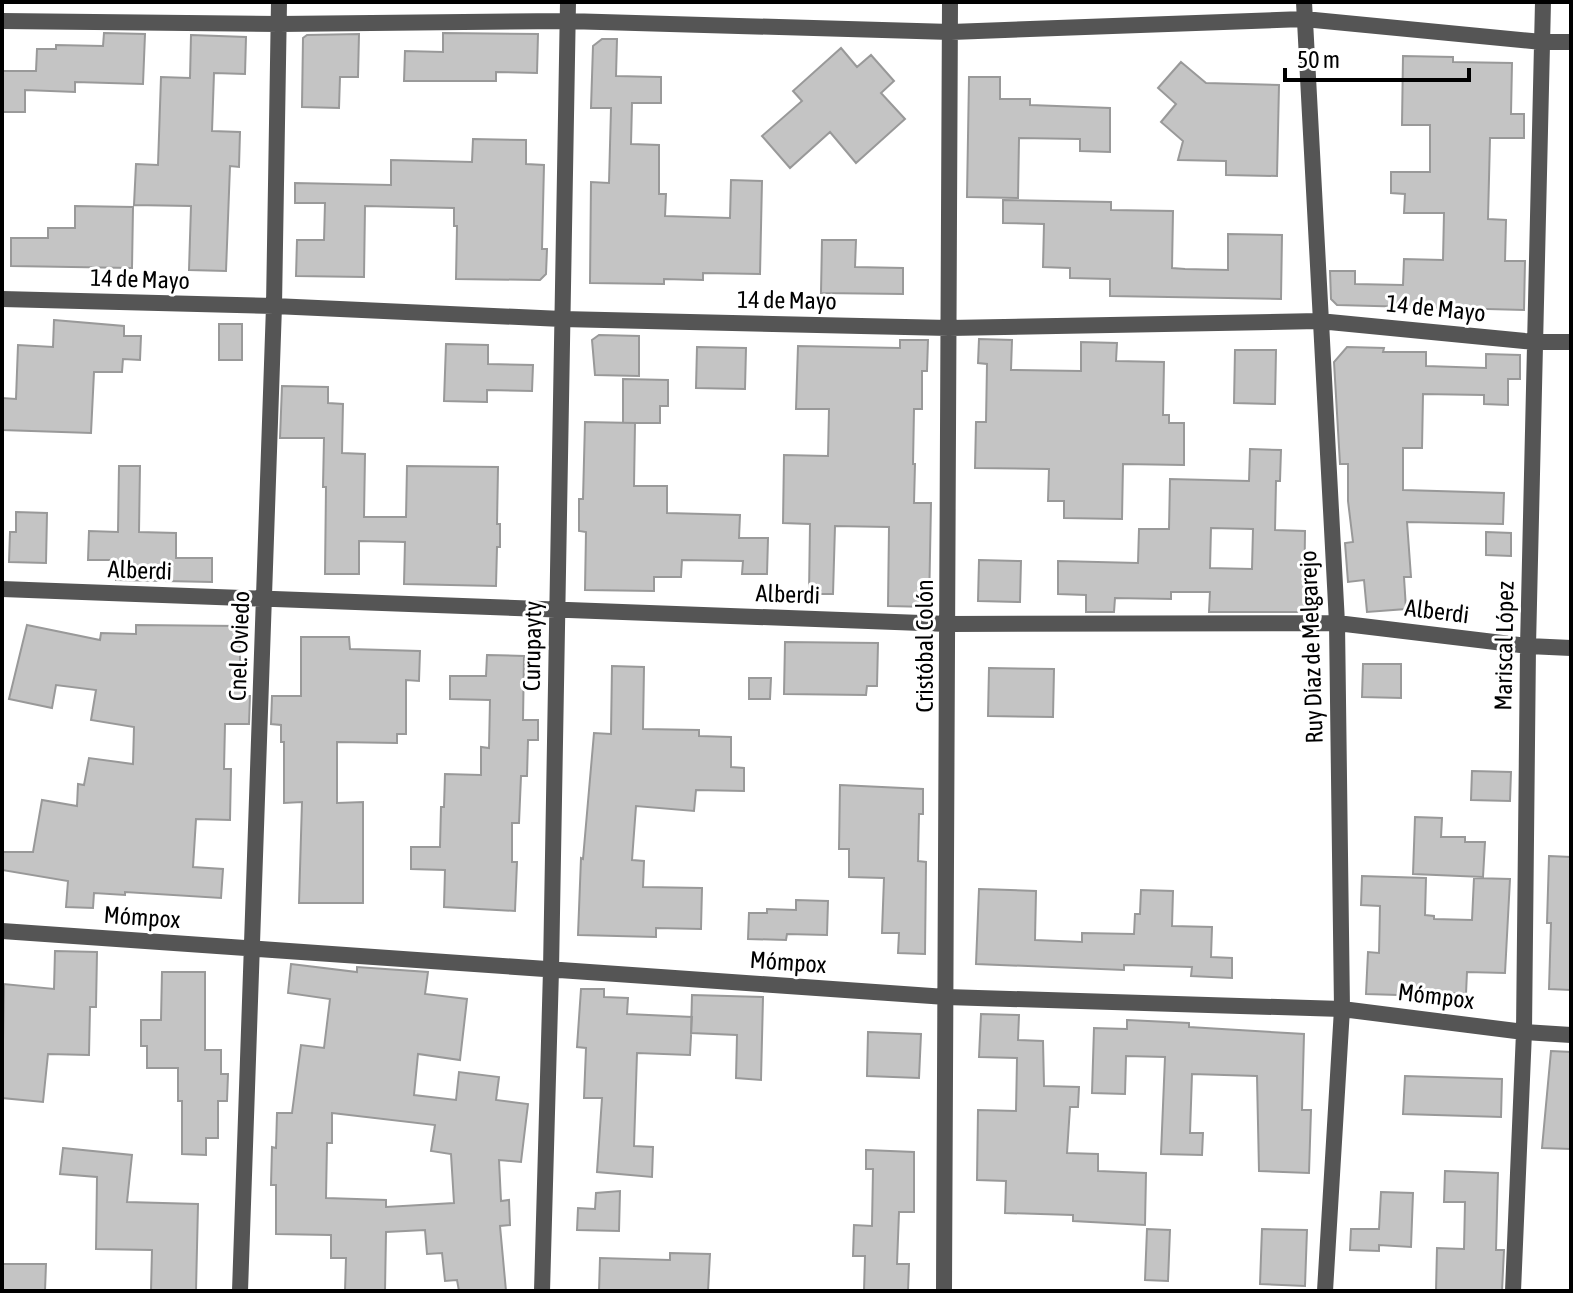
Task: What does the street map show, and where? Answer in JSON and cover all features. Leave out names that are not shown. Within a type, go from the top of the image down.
[{"type":"street","name":"Cnel. Oviedo","points":[[240,1291],[274,306],[279,2]]},
{"type":"street","name":"Curupayty","points":[[542,1291],[551,970],[568,2]]},
{"type":"street","name":"Cristóbal Colón","points":[[944,1291],[950,2]]},
{"type":"street","name":"Mariscal López","points":[[1513,1291],[1524,1032],[1528,646],[1543,2]]},
{"type":"street","points":[[2,21],[279,24],[567,21],[951,32],[1304,10],[1542,42],[1571,42]]},
{"type":"street","name":"Ruy Díaz de Melgarejo","points":[[1304,10],[1337,623],[1342,1009],[1325,1291]]},
{"type":"street","name":"14 de Mayo","points":[[2,299],[274,306],[562,319],[949,328],[1319,321],[1535,342],[1571,342]]},
{"type":"street","name":"Alberdi","points":[[2,589],[948,624],[1337,623],[1528,646],[1571,648]]},
{"type":"street","name":"Mómpox","points":[[2,931],[946,997],[1342,1009],[1571,1035]]},
{"type":"building","points":[[104,33],[145,34],[143,84],[75,82],[75,92],[25,90],[25,112],[2,112],[2,71],[36,71],[37,49],[56,49],[56,45],[103,46]]},
{"type":"building","points":[[443,33],[538,34],[537,73],[496,72],[496,81],[404,81],[405,51],[443,52]]},
{"type":"building","points":[[359,34],[358,77],[340,77],[339,108],[302,107],[303,38],[307,35]]},
{"type":"building","points":[[191,35],[246,37],[245,74],[214,73],[212,131],[240,132],[239,167],[230,166],[226,271],[189,270],[191,206],[134,205],[136,164],[158,165],[161,77],[190,78]]},
{"type":"building","points":[[602,39],[617,39],[616,76],[661,77],[661,103],[632,103],[631,144],[659,145],[659,194],[666,194],[665,216],[730,218],[731,180],[762,181],[760,274],[703,273],[703,280],[664,279],[664,284],[590,283],[591,182],[609,183],[611,108],[591,108],[593,46]]},
{"type":"building","points":[[841,48],[857,67],[871,55],[894,81],[881,93],[905,119],[856,163],[830,132],[790,168],[762,136],[802,101],[793,91]]},
{"type":"building","points":[[1403,56],[1453,57],[1453,62],[1512,63],[1511,114],[1524,114],[1524,138],[1490,138],[1488,219],[1506,220],[1505,261],[1525,261],[1524,310],[1337,305],[1331,299],[1330,271],[1355,271],[1355,284],[1403,285],[1404,259],[1443,260],[1444,213],[1404,213],[1405,194],[1391,193],[1391,172],[1430,172],[1430,125],[1402,125]]},
{"type":"building","points":[[1181,62],[1206,83],[1279,85],[1277,176],[1226,175],[1226,161],[1178,160],[1183,141],[1161,122],[1176,104],[1158,88]]},
{"type":"building","points":[[969,77],[1000,77],[1000,99],[1030,99],[1030,105],[1110,108],[1110,152],[1080,151],[1080,139],[1019,138],[1018,198],[967,197]]},
{"type":"building","points":[[473,139],[526,140],[526,164],[544,165],[542,249],[547,249],[546,274],[540,280],[456,279],[457,226],[454,226],[454,208],[365,206],[364,277],[296,276],[297,240],[324,240],[325,203],[295,203],[295,183],[391,185],[391,160],[472,162]]},
{"type":"building","points":[[1003,200],[1111,202],[1111,210],[1173,211],[1172,268],[1228,270],[1228,234],[1282,235],[1281,299],[1110,296],[1110,279],[1070,278],[1070,268],[1043,267],[1044,224],[1003,223]]},
{"type":"building","points":[[75,206],[133,207],[132,268],[11,266],[11,238],[48,238],[48,228],[75,228]]},
{"type":"building","points":[[822,240],[856,240],[855,267],[903,268],[903,294],[821,293]]},
{"type":"building","points":[[54,320],[124,326],[124,336],[141,336],[140,360],[123,359],[122,372],[94,372],[91,433],[2,430],[2,398],[16,399],[18,345],[53,347]]},
{"type":"building","points":[[219,324],[242,324],[242,360],[219,360]]},
{"type":"building","points":[[599,335],[639,336],[639,376],[595,375],[592,340]]},
{"type":"building","points":[[979,339],[1012,340],[1011,370],[1081,371],[1081,342],[1117,343],[1116,361],[1164,362],[1163,415],[1169,415],[1169,423],[1184,423],[1184,465],[1123,464],[1122,519],[1064,518],[1064,501],[1048,501],[1049,469],[975,468],[976,422],[986,422],[987,364],[978,363]]},
{"type":"building","points":[[900,340],[928,340],[927,371],[922,371],[922,409],[914,409],[913,464],[914,503],[931,503],[929,607],[888,606],[889,527],[835,526],[833,594],[809,594],[810,524],[783,523],[784,455],[828,456],[829,409],[796,409],[798,346],[900,348]]},
{"type":"building","points":[[446,344],[488,345],[488,364],[533,365],[532,391],[487,390],[487,402],[444,401]]},
{"type":"building","points":[[697,347],[746,348],[745,389],[696,388]]},
{"type":"building","points":[[1347,347],[1384,348],[1383,352],[1426,352],[1426,366],[1486,368],[1486,354],[1520,355],[1520,379],[1508,379],[1508,405],[1484,404],[1484,395],[1423,394],[1422,448],[1403,448],[1403,490],[1504,493],[1503,524],[1407,522],[1411,577],[1404,577],[1406,609],[1367,612],[1364,580],[1348,582],[1345,543],[1353,542],[1348,464],[1340,464],[1334,362]]},
{"type":"building","points":[[1235,350],[1276,350],[1275,404],[1234,403]]},
{"type":"building","points":[[623,379],[668,380],[668,406],[660,406],[660,423],[623,423]]},
{"type":"building","points":[[282,386],[328,387],[328,403],[343,404],[342,453],[365,454],[364,517],[406,517],[407,466],[498,467],[497,524],[500,524],[500,547],[497,547],[496,586],[404,584],[405,542],[359,541],[359,574],[325,574],[324,438],[280,438]]},
{"type":"building","points":[[585,422],[635,423],[634,486],[667,486],[667,513],[740,515],[739,538],[768,538],[767,574],[742,574],[743,561],[682,560],[681,577],[654,577],[654,591],[585,590],[586,532],[579,531],[579,499],[583,499]]},
{"type":"building","points":[[1250,449],[1281,450],[1280,481],[1276,481],[1275,530],[1305,531],[1304,612],[1209,612],[1210,592],[1171,592],[1171,599],[1115,598],[1114,612],[1086,612],[1086,595],[1058,594],[1058,561],[1138,563],[1139,529],[1169,529],[1170,479],[1249,481]],"holes":[[[1211,528],[1253,529],[1252,569],[1210,568]]]},
{"type":"building","points":[[119,466],[140,466],[139,532],[176,533],[176,558],[212,558],[212,582],[116,580],[116,560],[88,560],[89,531],[118,532]]},
{"type":"building","points":[[16,512],[47,513],[46,563],[9,562],[10,532],[16,532]]},
{"type":"building","points":[[1486,532],[1511,533],[1511,556],[1486,555]]},
{"type":"building","points":[[979,560],[1021,561],[1020,602],[978,601]]},
{"type":"building","points":[[27,625],[100,640],[101,633],[136,634],[136,625],[240,626],[240,661],[246,661],[245,696],[250,696],[249,724],[225,724],[224,769],[231,769],[230,820],[196,819],[193,867],[223,869],[221,898],[94,893],[93,908],[66,907],[68,881],[2,870],[2,852],[33,852],[42,800],[77,806],[78,784],[84,785],[89,758],[133,764],[134,727],[91,720],[96,690],[56,685],[52,708],[9,699]]},
{"type":"building","points":[[301,637],[349,637],[350,649],[420,651],[419,681],[406,680],[406,734],[397,734],[397,743],[337,742],[337,803],[363,802],[363,903],[299,903],[302,802],[284,803],[284,742],[281,742],[281,725],[271,724],[272,696],[301,696]]},
{"type":"building","points":[[785,642],[878,643],[877,686],[867,686],[866,695],[784,694]]},
{"type":"building","points":[[487,655],[524,656],[523,720],[538,720],[538,740],[528,740],[527,776],[521,776],[519,823],[512,823],[512,862],[517,862],[515,911],[444,907],[445,870],[411,869],[411,847],[440,847],[445,774],[481,775],[481,747],[489,748],[490,700],[450,699],[450,676],[486,676]]},
{"type":"building","points":[[1363,664],[1401,664],[1401,698],[1362,697]]},
{"type":"building","points":[[612,666],[644,667],[643,729],[699,730],[699,736],[731,737],[731,767],[744,768],[744,791],[696,790],[694,811],[636,806],[632,860],[644,861],[643,887],[702,888],[701,929],[656,928],[656,937],[578,935],[581,858],[594,733],[611,734]]},
{"type":"building","points":[[989,668],[1054,669],[1053,717],[988,716]]},
{"type":"building","points":[[749,678],[771,678],[770,699],[749,699]]},
{"type":"building","points":[[1472,771],[1511,772],[1510,801],[1471,800]]},
{"type":"building","points":[[840,785],[923,789],[918,861],[926,862],[925,954],[898,953],[899,933],[882,933],[884,878],[849,877],[849,849],[839,849]]},
{"type":"building","points":[[1415,817],[1442,818],[1441,837],[1465,837],[1465,842],[1485,842],[1483,877],[1413,874]]},
{"type":"building","points":[[1549,856],[1571,857],[1571,990],[1549,989]]},
{"type":"building","points":[[1362,876],[1426,878],[1425,915],[1434,916],[1434,919],[1472,920],[1474,878],[1510,879],[1505,973],[1467,972],[1466,994],[1366,994],[1368,952],[1379,953],[1380,906],[1361,905]]},
{"type":"building","points":[[979,889],[1036,891],[1035,940],[1082,942],[1082,933],[1134,934],[1135,914],[1140,914],[1141,890],[1173,891],[1172,926],[1212,927],[1211,957],[1232,958],[1232,978],[1191,976],[1192,967],[1124,965],[1124,970],[976,964]]},
{"type":"building","points":[[796,900],[828,901],[827,935],[787,934],[786,940],[748,939],[749,913],[767,913],[767,909],[796,910]]},
{"type":"building","points":[[55,951],[97,952],[96,1007],[90,1007],[89,1055],[48,1054],[43,1102],[2,1098],[4,984],[54,989]]},
{"type":"building","points":[[291,964],[357,972],[357,967],[428,972],[425,994],[467,999],[460,1060],[418,1054],[414,1095],[456,1100],[459,1072],[499,1077],[496,1100],[528,1104],[521,1162],[499,1160],[501,1201],[509,1200],[510,1225],[500,1226],[506,1291],[459,1291],[457,1280],[445,1281],[442,1253],[427,1254],[425,1230],[386,1232],[385,1291],[345,1291],[346,1258],[331,1258],[331,1235],[276,1234],[276,1185],[271,1185],[277,1113],[292,1113],[301,1045],[324,1048],[330,999],[288,993]],"holes":[[[332,1113],[435,1125],[431,1151],[451,1154],[454,1203],[386,1207],[386,1200],[326,1198],[327,1143],[332,1143]]]},
{"type":"building","points":[[162,972],[205,972],[205,1050],[221,1050],[221,1074],[228,1074],[227,1101],[218,1101],[218,1138],[206,1138],[206,1155],[182,1154],[182,1101],[178,1101],[178,1068],[147,1068],[147,1046],[141,1046],[141,1020],[161,1020]]},
{"type":"building","points":[[581,989],[604,989],[604,997],[628,998],[627,1014],[692,1017],[690,1055],[637,1053],[634,1146],[653,1147],[652,1177],[597,1172],[602,1098],[584,1098],[586,1048],[577,1047]]},
{"type":"building","points":[[692,995],[763,997],[761,1080],[736,1078],[737,1035],[691,1033]]},
{"type":"building","points":[[981,1014],[1019,1015],[1018,1040],[1043,1041],[1044,1086],[1079,1087],[1078,1107],[1070,1107],[1067,1153],[1098,1154],[1098,1171],[1146,1173],[1145,1225],[1073,1221],[1073,1215],[1005,1213],[1006,1181],[977,1180],[978,1110],[1016,1111],[1017,1058],[979,1057]]},
{"type":"building","points":[[1127,1020],[1304,1034],[1302,1110],[1311,1110],[1309,1173],[1259,1171],[1257,1076],[1192,1074],[1190,1133],[1203,1133],[1202,1155],[1161,1154],[1165,1057],[1126,1056],[1125,1094],[1092,1093],[1094,1028],[1127,1029]]},
{"type":"building","points":[[868,1032],[921,1034],[919,1078],[867,1076]]},
{"type":"building","points":[[1551,1051],[1571,1052],[1571,1149],[1542,1148]]},
{"type":"building","points":[[1405,1076],[1502,1079],[1501,1117],[1403,1114]]},
{"type":"building","points":[[63,1148],[132,1155],[127,1202],[198,1204],[196,1291],[151,1291],[152,1250],[96,1249],[97,1177],[60,1174]]},
{"type":"building","points":[[866,1150],[914,1152],[914,1212],[899,1212],[897,1264],[909,1264],[908,1291],[864,1291],[865,1256],[853,1256],[854,1225],[872,1226],[873,1169],[866,1169]]},
{"type":"building","points":[[1445,1171],[1498,1173],[1496,1250],[1504,1250],[1502,1291],[1436,1291],[1437,1248],[1464,1249],[1465,1202],[1444,1202]]},
{"type":"building","points":[[620,1191],[619,1231],[577,1230],[578,1208],[595,1209],[596,1193]]},
{"type":"building","points":[[1381,1192],[1413,1193],[1411,1247],[1379,1245],[1379,1251],[1350,1250],[1351,1229],[1379,1229]]},
{"type":"building","points":[[1147,1229],[1170,1230],[1168,1281],[1145,1280]]},
{"type":"building","points":[[1262,1229],[1307,1230],[1305,1286],[1260,1284]]},
{"type":"building","points":[[670,1253],[710,1254],[708,1291],[599,1291],[600,1258],[670,1260]]},
{"type":"building","points":[[3,1264],[46,1264],[45,1291],[2,1291]]}]
